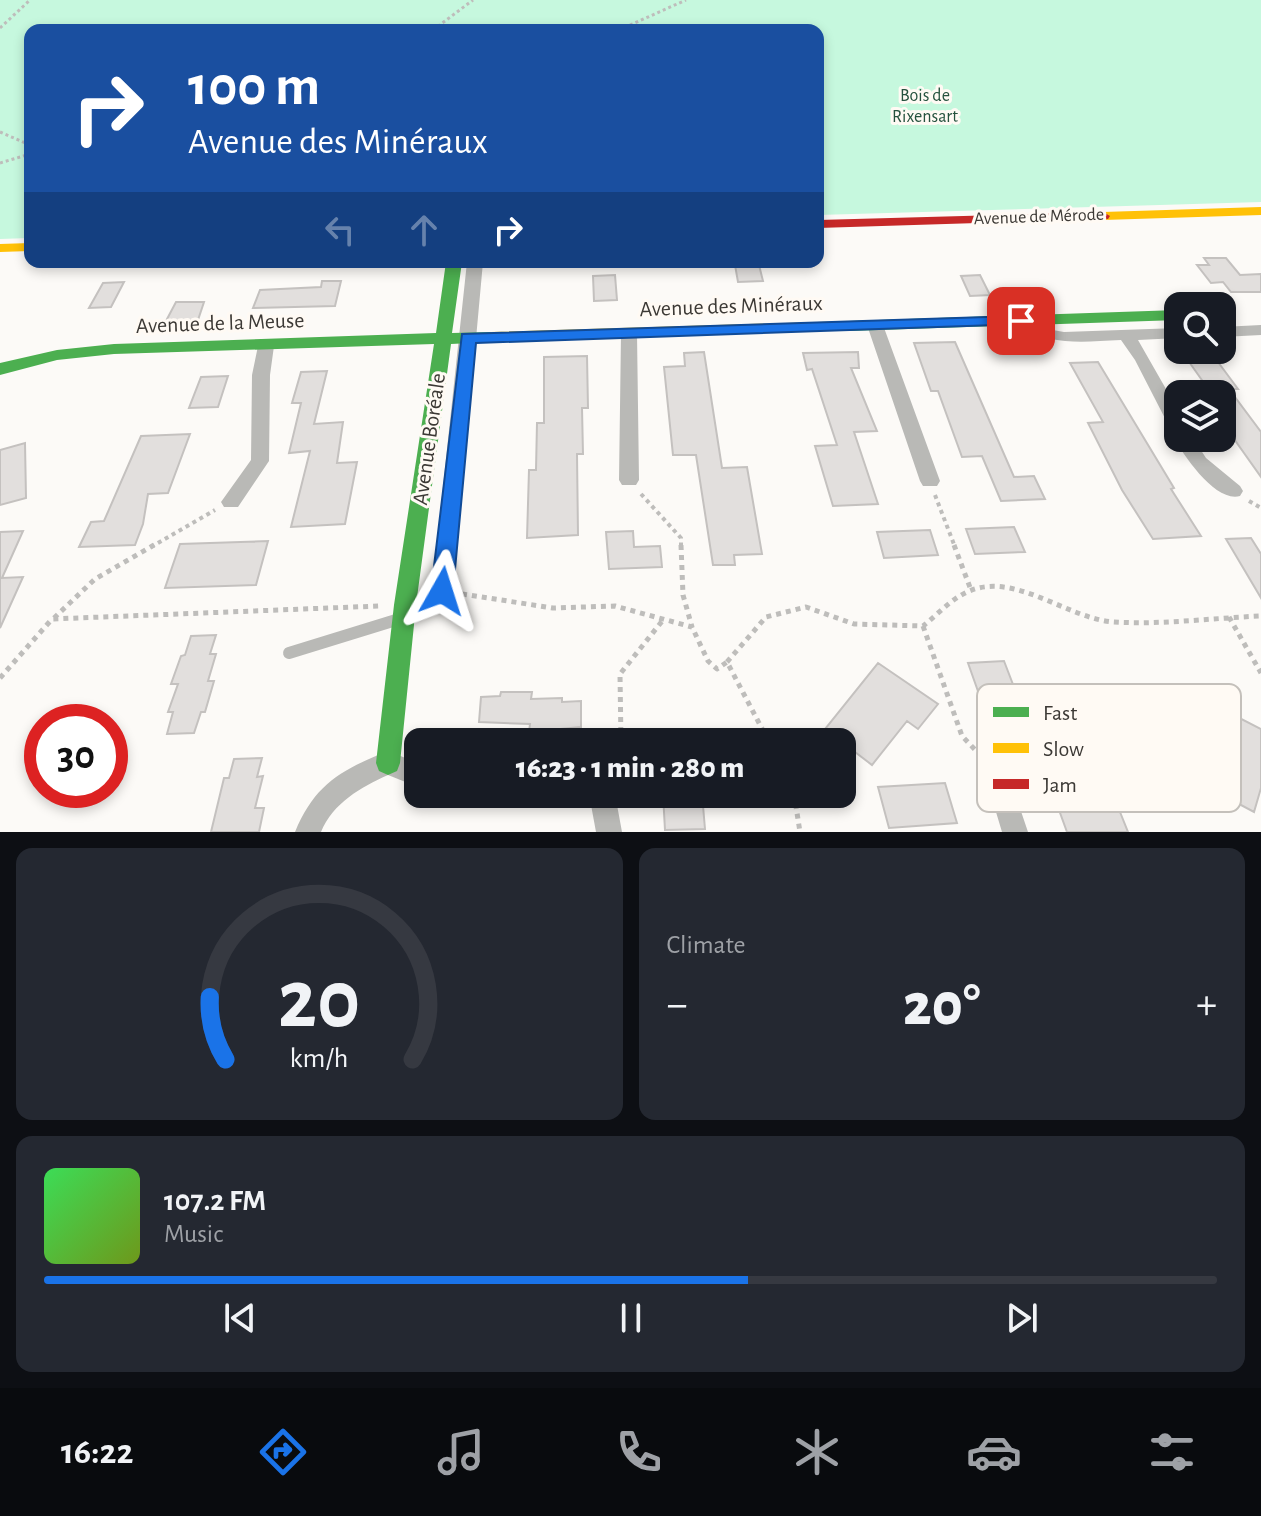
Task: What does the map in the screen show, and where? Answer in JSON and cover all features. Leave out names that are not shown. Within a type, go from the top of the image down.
[{"type":"street","name":"Avenue de Mérode","points":[[824,224],[1261,211]]},
{"type":"street","points":[[0,248],[24,247]]},
{"type":"street","name":"Avenue Boréale","points":[[388,763],[453,268]]},
{"type":"street","name":"Avenue Boréale","points":[[442,591],[474,268]]},
{"type":"street","name":"Avenue des Minéraux","points":[[443,339],[1164,316]]},
{"type":"street","name":"Avenue des Minéraux","points":[[1021,321],[1052,336],[1164,334]]},
{"type":"street","points":[[875,325],[930,481]]},
{"type":"street","points":[[1236,329],[1261,330]]},
{"type":"street","points":[[629,334],[629,480]]},
{"type":"street","points":[[1126,335],[1143,359],[1164,400]]},
{"type":"street","name":"Avenue de la Meuse","points":[[0,369],[57,355],[92,351],[443,339]]},
{"type":"street","points":[[231,502],[260,461],[261,375],[266,346]]},
{"type":"street","points":[[1192,452],[1199,463],[1233,491]]},
{"type":"street","points":[[406,611],[433,603],[442,591]]},
{"type":"street","points":[[308,832],[317,813],[333,793],[371,769],[388,763],[404,769]]},
{"type":"street","points":[[605,808],[609,832]]},
{"type":"street","points":[[1009,812],[1015,832]]},
{"type":"lane","points":[[289,653],[406,611]]},
{"type":"path","points":[[0,28],[30,0]]},
{"type":"path","points":[[441,24],[473,0]]},
{"type":"path","points":[[632,24],[686,0]]},
{"type":"path","points":[[0,132],[24,142]]},
{"type":"path","points":[[0,163],[24,156]]},
{"type":"path","points":[[629,480],[681,538],[683,595],[692,627],[708,661],[717,669],[727,662],[766,617],[785,611],[806,607],[854,624],[923,626],[971,590],[992,587],[1018,591],[1082,616],[1113,622],[1261,616]]},
{"type":"path","points":[[930,481],[971,590]]},
{"type":"path","points":[[0,678],[52,619],[95,579],[231,502]]},
{"type":"path","points":[[442,591],[553,608],[615,606],[692,627]]},
{"type":"path","points":[[52,619],[406,611]]},
{"type":"path","points":[[1229,617],[1261,673]]},
{"type":"path","points":[[621,728],[620,674],[664,619]]},
{"type":"path","points":[[923,626],[962,736],[977,752]]},
{"type":"path","points":[[727,662],[762,728]]},
{"type":"path","points":[[796,808],[800,832]]},
{"type":"green space","name":"Bois de Rixensart","points":[[0,0],[1261,0],[1261,202],[824,215],[824,24],[24,24],[24,238],[0,239]]},
{"type":"building","points":[[1204,258],[1226,258],[1240,275],[1261,274],[1261,292],[1231,292],[1223,282],[1211,283],[1197,265],[1209,265]]},
{"type":"building","points":[[736,268],[760,268],[763,281],[738,282]]},
{"type":"building","points":[[615,275],[617,300],[594,301],[593,276]]},
{"type":"building","points":[[980,275],[990,295],[970,296],[961,276]]},
{"type":"building","points":[[322,281],[341,281],[335,306],[253,308],[260,290],[321,287]]},
{"type":"building","points":[[124,282],[111,307],[89,308],[103,283]]},
{"type":"building","points":[[176,302],[204,302],[198,320],[166,321]]},
{"type":"building","points":[[955,342],[1014,477],[1034,476],[1045,499],[1001,501],[982,456],[962,457],[938,391],[931,391],[914,343]]},
{"type":"building","points":[[704,352],[722,468],[747,467],[762,554],[734,555],[735,565],[713,565],[696,455],[673,455],[664,367],[685,366],[684,353]]},
{"type":"building","points":[[858,352],[859,368],[851,368],[877,431],[854,432],[878,504],[833,506],[815,446],[837,445],[812,369],[807,370],[803,353]]},
{"type":"building","points":[[587,356],[588,408],[582,408],[583,454],[577,454],[578,535],[527,538],[529,470],[536,470],[537,423],[544,423],[544,357]]},
{"type":"building","points":[[1098,362],[1201,536],[1153,539],[1122,490],[1088,423],[1103,422],[1070,363]]},
{"type":"building","points":[[1191,364],[1219,364],[1231,380],[1202,380]]},
{"type":"building","points":[[327,371],[314,424],[343,422],[337,463],[357,462],[345,524],[291,527],[310,451],[289,453],[301,403],[292,403],[301,372]]},
{"type":"building","points":[[228,376],[218,407],[189,408],[201,377]]},
{"type":"building","points":[[1236,398],[1261,432],[1261,477],[1236,442]]},
{"type":"building","points":[[190,434],[168,493],[148,494],[143,524],[135,545],[79,547],[91,522],[104,521],[141,436]]},
{"type":"building","points":[[25,443],[26,498],[0,505],[0,450]]},
{"type":"building","points":[[1014,527],[1025,552],[975,554],[966,529]]},
{"type":"building","points":[[930,530],[938,555],[884,558],[877,532]]},
{"type":"building","points":[[23,531],[2,578],[23,577],[0,628],[0,532]]},
{"type":"building","points":[[633,531],[634,547],[660,546],[662,567],[609,569],[606,532]]},
{"type":"building","points":[[1251,538],[1261,554],[1261,598],[1226,539]]},
{"type":"building","points":[[268,541],[256,585],[165,588],[180,544]]},
{"type":"building","points":[[216,635],[210,654],[216,654],[208,681],[214,681],[205,712],[201,712],[194,733],[167,734],[173,712],[168,712],[178,684],[171,684],[181,656],[185,655],[191,636]]},
{"type":"building","points":[[1004,661],[1013,684],[977,684],[977,688],[968,663]]},
{"type":"building","points":[[878,663],[938,704],[918,729],[907,721],[872,765],[856,753],[856,728],[826,728]]},
{"type":"building","points":[[501,692],[532,692],[531,699],[581,701],[581,727],[530,728],[530,724],[479,722],[481,697],[500,696]]},
{"type":"building","points":[[1241,719],[1261,729],[1261,788],[1254,812],[1241,805]]},
{"type":"building","points":[[262,758],[257,777],[263,776],[255,808],[264,808],[259,832],[211,832],[224,778],[229,778],[234,759]]},
{"type":"building","points":[[945,783],[957,823],[889,828],[878,787]]},
{"type":"building","points":[[664,808],[703,808],[705,829],[665,830]]},
{"type":"building","points":[[1060,812],[1120,812],[1128,832],[1067,832]]},
{"type":"traffic: fast","points":[[388,763],[405,605],[453,268]]},
{"type":"traffic: fast","points":[[849,326],[1164,315]]},
{"type":"traffic: fast","points":[[0,369],[57,355],[114,349],[491,337]]},
{"type":"traffic: slow","points":[[1103,216],[1261,211]]},
{"type":"traffic: slow","points":[[0,248],[24,247]]},
{"type":"traffic: slow","points":[[491,337],[849,326]]},
{"type":"traffic: jam","points":[[824,224],[1103,216]]},
{"type":"route","points":[[442,591],[468,338],[1021,321]]}]
